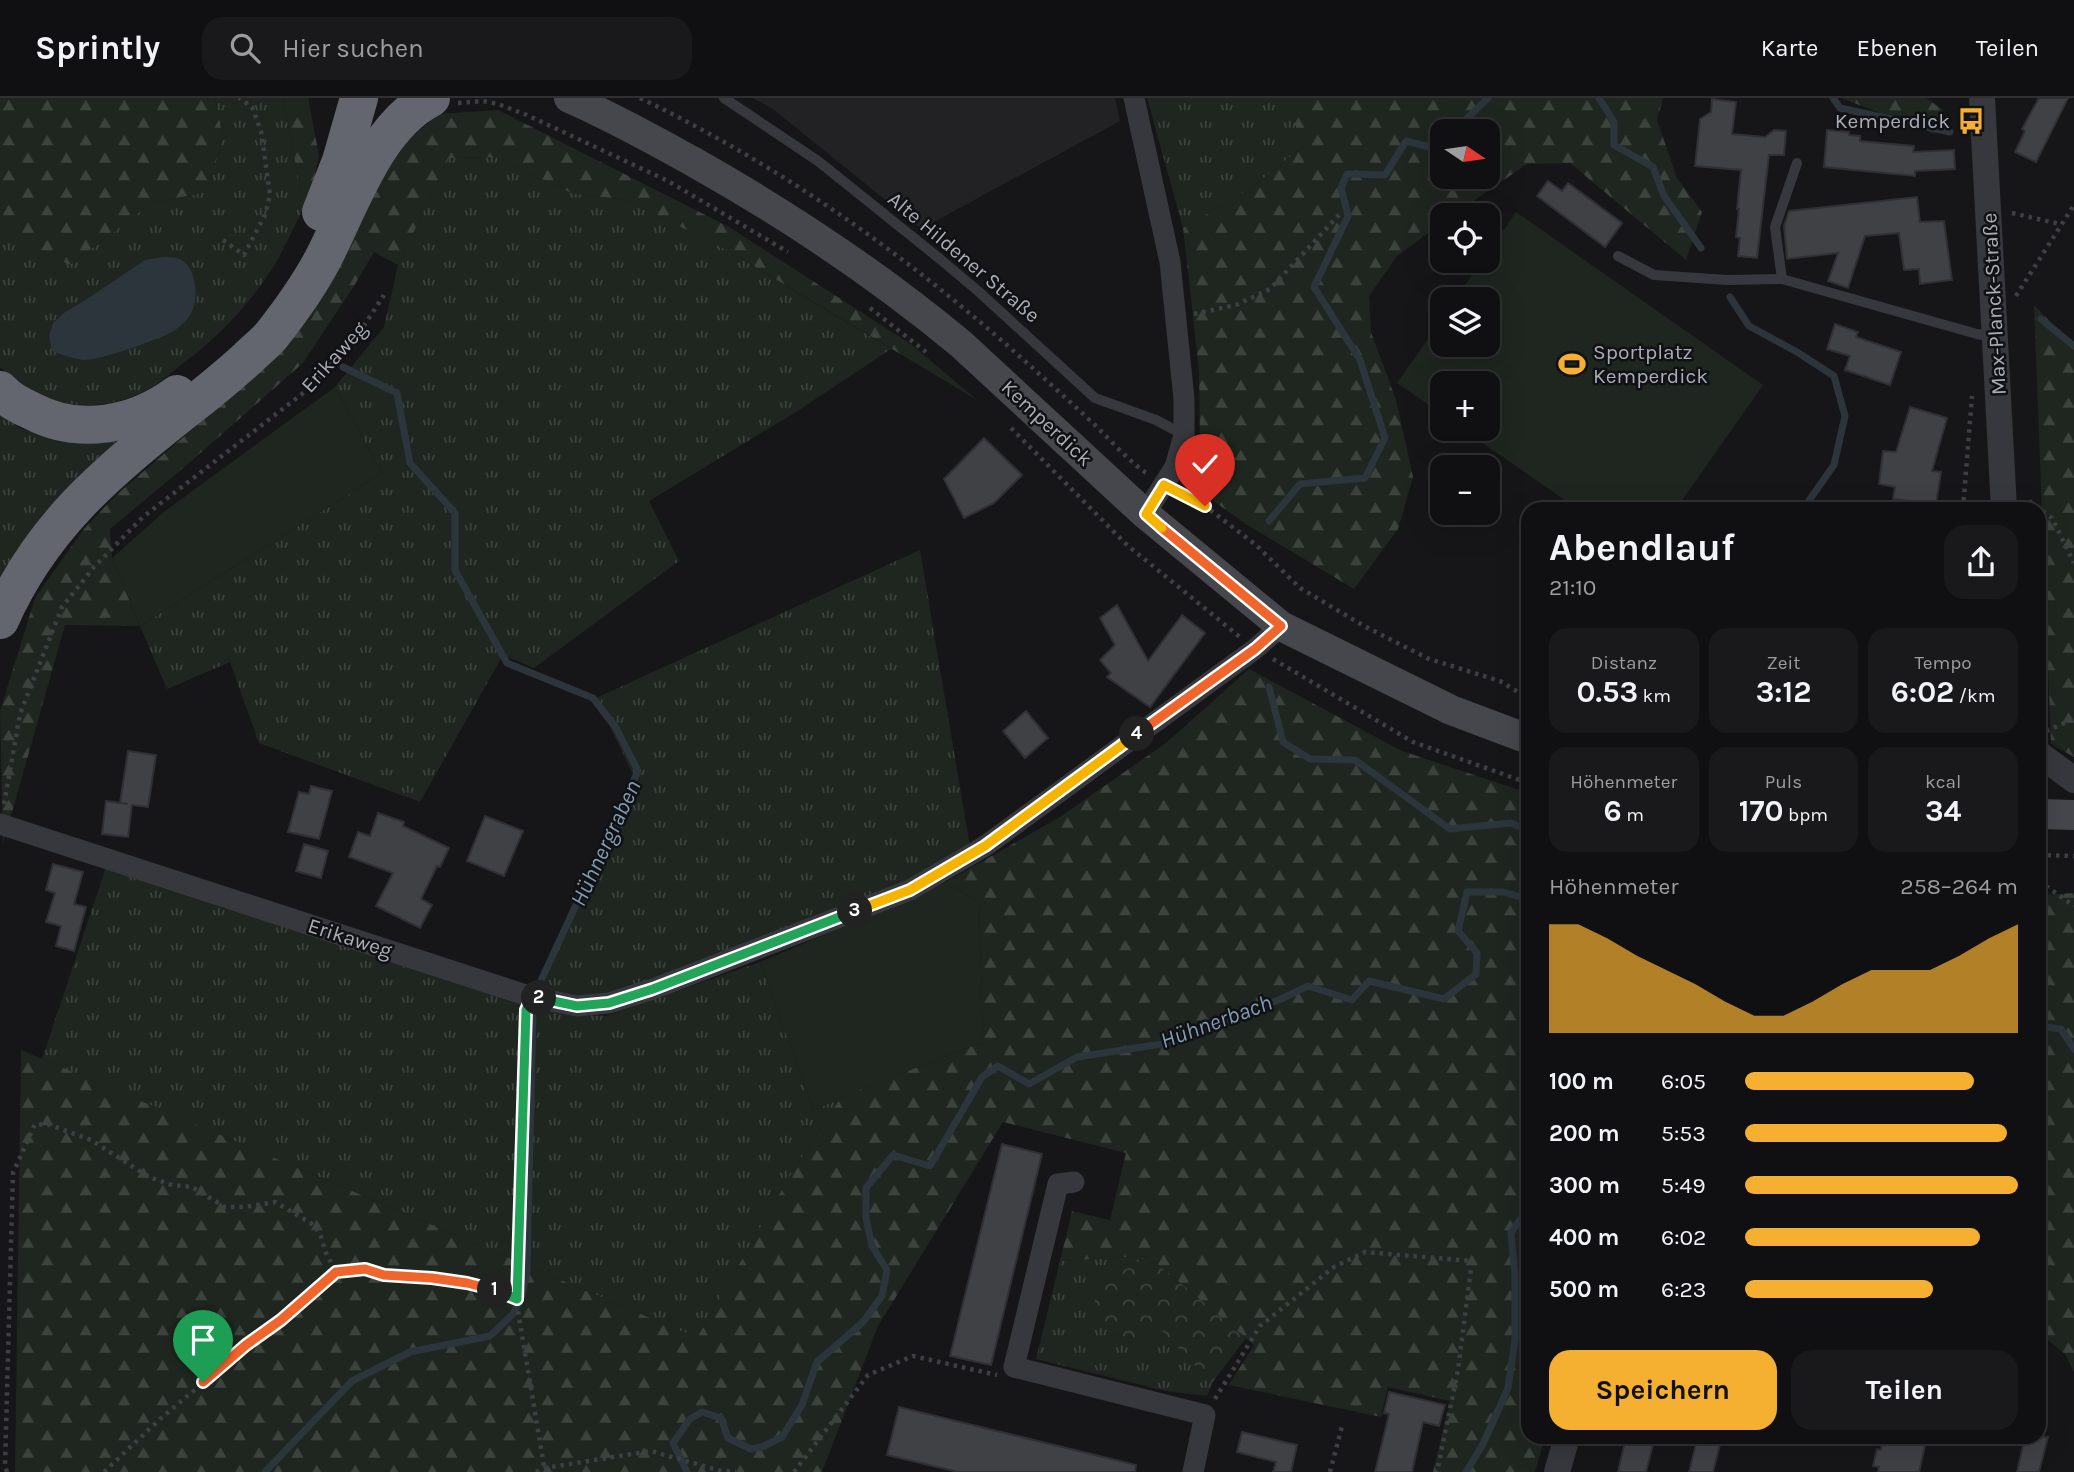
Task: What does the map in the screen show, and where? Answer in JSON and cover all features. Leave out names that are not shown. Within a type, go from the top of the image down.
[{"type":"highway","points":[[336,98],[342,120],[341,161]]},
{"type":"highway","points":[[0,390],[9,400],[39,415],[72,426],[112,423],[139,416],[169,400],[204,374],[272,302],[293,268],[313,230],[341,161],[359,98]]},
{"type":"highway","points":[[350,201],[386,98]]},
{"type":"highway","points":[[0,620],[32,558],[92,487],[220,383],[269,339],[323,260],[350,201],[398,121],[417,105],[441,101]]},
{"type":"main road","name":"Kemperdick","points":[[569,98],[636,130],[738,187],[821,240],[919,310],[961,344],[1146,514],[1281,626],[1451,710],[1521,736]]},
{"type":"main road","points":[[2046,814],[2074,815]]},
{"type":"street","points":[[1134,98],[1170,262],[1184,399],[1184,435],[1175,467],[1146,514]]},
{"type":"street","name":"Max-Planck-Straße","points":[[1982,98],[1996,337],[2016,502]]},
{"type":"street","name":"Erikaweg","points":[[0,824],[532,997],[577,1006],[609,1003],[653,989],[910,890],[985,846],[1255,649],[1281,626]]},
{"type":"street","points":[[2046,759],[2074,780]]},
{"type":"street","points":[[1074,1182],[1058,1184],[1014,1367],[1205,1415],[1193,1472]]},
{"type":"street","points":[[1557,1472],[1565,1444]]},
{"type":"lane","name":"Alte Hildener Straße","points":[[724,98],[818,161],[978,291],[1095,398],[1156,420],[1184,435]]},
{"type":"lane","points":[[1782,279],[1775,227],[1797,163]]},
{"type":"lane","points":[[1618,256],[1654,275],[1727,280],[1782,279],[1996,337]]},
{"type":"path","points":[[223,240],[244,256],[265,215],[271,195],[261,131],[252,107],[239,98]]},
{"type":"path","points":[[441,101],[498,104],[527,115],[668,181],[799,258]]},
{"type":"path","points":[[2016,296],[2074,205]]},
{"type":"path","points":[[2004,211],[2060,224]]},
{"type":"path","points":[[1177,318],[1236,305],[1270,289],[1339,215]]},
{"type":"path","name":"Erikaweg","points":[[0,824],[20,714],[62,607],[94,567],[143,517],[311,387],[365,324],[384,295]]},
{"type":"path","points":[[864,304],[927,352]]},
{"type":"path","points":[[1005,422],[1127,545],[1255,649],[1413,742],[1521,781]]},
{"type":"path","points":[[1164,485],[1205,506],[1256,545],[1300,588],[1364,626],[1429,659],[1500,681],[1521,694]]},
{"type":"path","points":[[2046,516],[2052,518],[2074,563]]},
{"type":"path","points":[[2046,730],[2074,719]]},
{"type":"path","points":[[2046,855],[2074,856]]},
{"type":"path","points":[[2046,886],[2074,906]]},
{"type":"path","points":[[532,997],[526,1010],[517,1299],[545,1470]]},
{"type":"path","points":[[7,1472],[5,1452],[13,1173],[35,1124],[50,1125],[90,1140],[149,1177],[172,1185],[192,1186],[225,1207],[275,1202],[314,1226],[336,1272]]},
{"type":"path","points":[[1205,1415],[1260,1326],[1334,1267],[1365,1252],[1472,1261],[1458,1370],[1437,1472]]},
{"type":"path","points":[[104,1472],[170,1411],[336,1272],[365,1269],[401,1278],[432,1278],[487,1288],[517,1299]]},
{"type":"path","points":[[794,1472],[868,1376],[913,1356],[998,1375],[1014,1367]]},
{"type":"path","points":[[1330,1472],[1342,1426]]},
{"type":"path","points":[[536,1472],[651,1451],[720,1471],[736,1472]]},
{"type":"shaded area","points":[[753,98],[1115,98],[1120,121],[921,229],[773,109]]},
{"type":"shaded area","points":[[163,257],[180,259],[191,270],[194,278],[192,312],[180,326],[154,340],[91,359],[76,359],[52,351],[49,336],[53,323],[65,312],[145,260]]},
{"type":"green space","points":[[0,98],[215,98],[223,138],[207,192],[151,203],[70,265],[0,230]]},
{"type":"green space","points":[[215,98],[283,98],[301,193],[311,192],[269,273],[225,327],[156,384],[112,402],[92,405],[52,400],[33,392],[0,367],[0,230],[70,265],[151,203],[207,192],[223,138]],"holes":[[[195,282],[190,315],[155,340],[107,356],[86,360],[67,356],[49,336],[53,323],[87,299]]]},
{"type":"green space","points":[[283,98],[308,98],[319,156],[311,192],[301,193]]},
{"type":"green space","points":[[1147,98],[1286,98],[1304,146],[1248,190],[1183,228]]},
{"type":"green space","points":[[1286,98],[1663,98],[1657,120],[1677,178],[1702,212],[1686,260],[1570,163],[1527,164],[1500,183],[1500,119],[1430,119],[1430,189],[1491,189],[1470,203],[1430,203],[1430,232],[1397,256],[1369,296],[1371,332],[1396,400],[1413,477],[1398,529],[1354,589],[1246,524],[1192,486],[1200,445],[1199,370],[1183,228],[1248,190],[1303,147]]},
{"type":"green space","points":[[1841,98],[1926,98],[1943,110],[1935,134]]},
{"type":"green space","points":[[498,110],[729,227],[912,345],[977,400],[727,250],[626,200],[571,193],[496,157],[449,158],[398,265],[374,252],[303,363],[110,529],[112,558],[140,626],[65,625],[3,844],[0,711],[35,598],[83,530],[116,495],[216,409],[410,138],[439,114]]},
{"type":"green space","points":[[496,157],[571,193],[626,200],[727,250],[891,349],[796,412],[649,501],[679,561],[534,668],[503,655],[420,802],[259,743],[230,662],[167,689],[140,626],[382,473],[335,387],[384,327],[398,265],[449,158]]},
{"type":"green space","name":"Sportplatz Kemperdick","points":[[1516,212],[1763,385],[1681,502],[1568,502],[1479,441],[1500,441],[1500,371],[1430,371],[1430,406],[1397,383],[1430,336],[1430,357],[1500,357],[1500,287],[1464,287],[1473,273],[1500,273],[1500,235]]},
{"type":"green space","points":[[2034,305],[2074,346],[2074,757],[2051,744],[2046,615],[2046,502],[2042,502]]},
{"type":"green space","points":[[335,387],[382,473],[140,626],[112,558],[165,511]]},
{"type":"green space","points":[[0,406],[19,428],[73,442],[136,429],[91,464],[41,522],[0,593]]},
{"type":"green space","points":[[920,550],[970,847],[885,892],[609,997],[572,1001],[534,990],[638,785],[596,698]]},
{"type":"green space","points":[[1249,669],[1402,751],[1521,791],[1521,1444],[1543,1444],[1535,1472],[1433,1472],[1450,1401],[1388,1387],[1381,1417],[1229,1385],[1254,1345],[1148,1256],[1060,1261],[1072,1211],[1110,1220],[1126,1153],[1003,1122],[878,1326],[822,1472],[15,1472],[21,1050],[697,1338],[794,1169],[842,1096],[983,1042],[979,902],[946,882],[1060,817],[1166,743]]},
{"type":"green space","points":[[106,867],[565,1014],[606,1016],[760,962],[814,1111],[842,1096],[794,1169],[697,1338],[42,1059]]},
{"type":"green space","points":[[946,882],[979,902],[983,1042],[843,1096],[814,1111],[760,962]]},
{"type":"green space","points":[[2074,893],[2074,1372],[2065,1354],[2046,1339],[2046,895]]},
{"type":"green space","points":[[1148,1256],[1095,1287],[1114,1334],[1137,1340],[1162,1330],[1212,1383],[1207,1396],[1166,1391],[1036,1359],[1060,1261]]},
{"type":"green space","points":[[1148,1256],[1246,1338],[1212,1383],[1162,1331],[1138,1340],[1114,1334],[1095,1315],[1095,1287]]},
{"type":"building","points":[[2039,98],[2068,98],[2036,162],[2015,152],[2025,131],[2022,129]]},
{"type":"building","points":[[1712,99],[1736,102],[1732,134],[1765,137],[1774,130],[1786,131],[1784,155],[1769,155],[1757,258],[1738,256],[1740,238],[1736,237],[1741,170],[1695,166],[1700,119],[1711,112]]},
{"type":"building","points":[[1827,130],[1849,132],[1849,135],[1860,136],[1860,141],[1914,146],[1913,152],[1954,150],[1955,169],[1915,171],[1915,176],[1824,167]]},
{"type":"building","points":[[1548,181],[1562,191],[1568,183],[1622,223],[1605,247],[1537,196]]},
{"type":"building","points":[[1917,197],[1920,222],[1944,221],[1952,280],[1920,284],[1919,269],[1904,270],[1899,233],[1865,236],[1848,288],[1828,281],[1838,253],[1787,259],[1784,226],[1789,211]]},
{"type":"building","points":[[1835,324],[1858,332],[1856,337],[1901,352],[1890,385],[1845,370],[1850,356],[1827,349]]},
{"type":"building","points":[[1910,407],[1947,418],[1932,471],[1941,472],[1936,502],[1893,499],[1895,487],[1879,484],[1883,451],[1896,452]]},
{"type":"building","points":[[984,438],[1022,475],[994,503],[964,518],[944,479]]},
{"type":"building","points":[[1117,605],[1148,661],[1182,615],[1205,633],[1150,707],[1107,677],[1111,673],[1100,660],[1115,645],[1100,618]]},
{"type":"building","points":[[1026,711],[1048,738],[1025,758],[1003,731]]},
{"type":"building","points":[[128,751],[156,755],[148,807],[132,805],[128,837],[102,834],[106,801],[120,803]]},
{"type":"building","points":[[311,786],[332,791],[319,839],[288,832],[299,792],[309,794]]},
{"type":"building","points":[[378,813],[404,822],[403,826],[449,848],[421,899],[432,905],[420,928],[376,906],[393,873],[349,857],[358,832],[370,836]]},
{"type":"building","points":[[485,816],[523,831],[504,876],[467,861]]},
{"type":"building","points":[[304,844],[328,851],[321,878],[296,871]]},
{"type":"building","points":[[53,864],[83,872],[74,904],[86,907],[74,951],[56,946],[61,926],[46,922],[55,893],[46,890]]},
{"type":"building","points":[[1002,1144],[1042,1154],[991,1365],[950,1356]]},
{"type":"building","points":[[1389,1392],[1445,1405],[1439,1426],[1423,1422],[1412,1472],[1375,1472],[1389,1414],[1384,1413]]},
{"type":"building","points":[[899,1407],[1136,1465],[1135,1472],[958,1472],[887,1455]]},
{"type":"building","points":[[1242,1432],[1297,1445],[1291,1472],[1273,1472],[1276,1462],[1237,1452]]},
{"type":"building","points":[[2048,1437],[2039,1472],[2017,1472],[2023,1444],[2046,1444]]},
{"type":"building","points":[[1624,1444],[1653,1444],[1646,1472],[1618,1472]]},
{"type":"building","points":[[1696,1444],[1720,1444],[1713,1472],[1689,1472]]},
{"type":"building","points":[[1882,1444],[1925,1444],[1919,1472],[1878,1472],[1879,1467],[1873,1466],[1877,1449],[1881,1450]]},
{"type":"waterway","points":[[1466,119],[1488,98]]},
{"type":"waterway","points":[[1599,98],[1614,122],[1614,145],[1653,167],[1664,196],[1701,248]]},
{"type":"waterway","points":[[1833,98],[1840,108],[1950,132]]},
{"type":"waterway","points":[[1269,521],[1300,484],[1365,478],[1385,438],[1360,360],[1314,287],[1348,216],[1341,188],[1347,174],[1385,175],[1406,141],[1430,147]]},
{"type":"waterway","points":[[1730,297],[1749,326],[1834,376],[1845,416],[1834,465],[1808,502]]},
{"type":"waterway","points":[[2041,319],[2074,346]]},
{"type":"waterway","name":"Hühnergraben","points":[[343,367],[397,393],[410,463],[455,513],[455,570],[507,663],[593,698],[616,728],[638,771],[538,987]]},
{"type":"waterway","points":[[1269,687],[1283,742],[1310,759],[1355,760],[1450,829],[1511,823],[1521,827]]},
{"type":"waterway","name":"Hühnerbach","points":[[687,1472],[673,1443],[690,1419],[702,1412],[721,1418],[728,1438],[751,1449],[762,1447],[782,1437],[802,1405],[817,1362],[863,1322],[882,1296],[887,1270],[872,1246],[866,1218],[866,1188],[893,1155],[930,1166],[982,1077],[998,1066],[1029,1084],[1077,1057],[1168,1043],[1308,986],[1352,1000],[1369,981],[1444,999],[1476,974],[1477,953],[1458,931],[1467,892],[1503,892],[1521,897]]},
{"type":"waterway","name":"Hühnergraben","points":[[265,1472],[352,1381],[410,1352],[490,1336],[513,1314],[522,1296],[527,1270],[533,1009]]},
{"type":"waterway","points":[[2046,1027],[2061,1029],[2074,1049]]},
{"type":"waterway","points":[[1466,1472],[1483,1444],[1508,1388],[1515,1340],[1515,1275],[1511,1233],[1521,1218]]},
{"type":"place","name":"Kemperdick","points":[[1971,121]]},
{"type":"place","name":"Sportplatz Kemperdick","points":[[1572,364]]},
{"type":"route","points":[[203,1382],[336,1272],[365,1269],[401,1278],[432,1278],[467,1283],[517,1299],[526,1010],[532,997],[577,1006],[609,1003],[653,989],[910,890],[985,846],[1255,649],[1281,626],[1146,514],[1164,485],[1205,506]]}]
